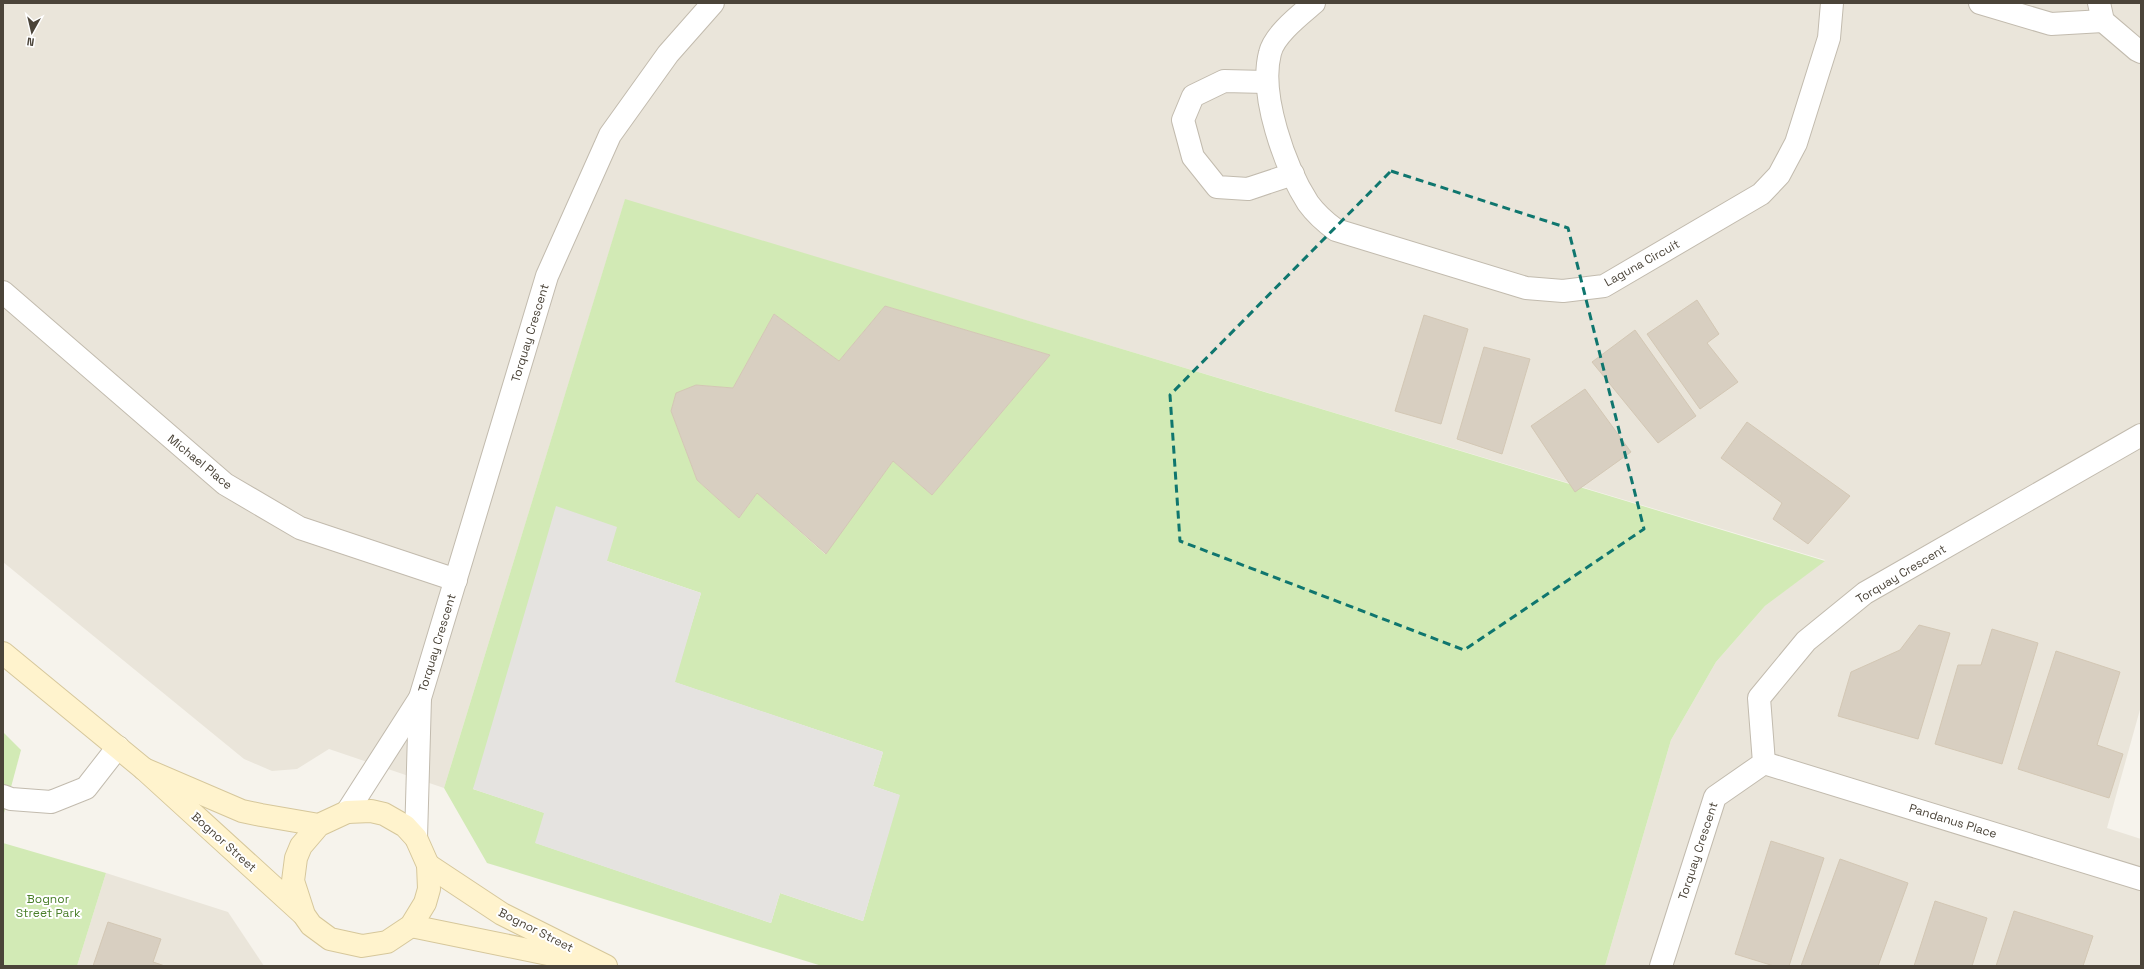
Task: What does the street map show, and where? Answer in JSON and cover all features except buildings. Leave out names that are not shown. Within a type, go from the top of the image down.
[{"type":"street","name":"Torquay Crescent","points":[[416,838],[420,698],[547,276],[610,135],[668,54],[713,3]]},
{"type":"street","name":"Laguna Circuit","points":[[1314,3],[1284,29],[1270,51],[1266,82],[1271,115],[1293,174],[1308,203],[1321,218],[1336,230],[1526,288],[1563,291],[1604,286],[1761,194],[1779,175],[1796,143],[1829,38],[1832,3]]},
{"type":"street","points":[[1980,3],[2051,24],[2101,12],[2137,50],[2141,52]]},
{"type":"street","points":[[1266,82],[1224,81],[1193,96],[1183,120],[1193,157],[1217,187],[1248,188],[1293,174]]},
{"type":"street","name":"Michael Place","points":[[3,292],[225,484],[300,528],[456,580]]},
{"type":"street","name":"Torquay Crescent","points":[[1661,966],[1715,797],[1764,763],[1759,698],[1806,641],[1865,593],[2141,435]]},
{"type":"street","name":"Bognor Street","points":[[3,653],[144,769],[304,915],[311,925],[330,939],[362,946],[387,942],[411,926],[425,903],[429,888],[428,865],[416,838],[405,826],[384,814],[371,811],[347,812],[319,825],[301,846],[296,858],[293,881],[304,915]]},
{"type":"street","name":"Torquay Crescent","points":[[347,812],[420,698]]},
{"type":"street","points":[[3,796],[11,799],[51,802],[86,788],[118,747]]},
{"type":"street","name":"Pandanus Place","points":[[1764,763],[2141,879]]},
{"type":"street","name":"Bognor Street","points":[[144,769],[242,811],[319,825]]},
{"type":"street","name":"Bognor Street","points":[[428,865],[502,914],[606,966]]},
{"type":"street","name":"Bognor Street","points":[[411,926],[606,966]]},
{"type":"highlighted area","points":[[1391,171],[1568,228],[1644,529],[1464,650],[1180,541],[1170,395]]},
{"type":"shaded area","points":[[3,3],[2141,3],[2141,706],[2107,828],[2141,839],[2141,966],[1605,966],[1671,740],[1716,662],[1765,606],[1825,560],[625,200],[444,788],[329,749],[297,769],[272,771],[244,759],[3,562]]},
{"type":"shaded area","points":[[556,506],[617,527],[607,561],[701,593],[675,682],[883,752],[873,786],[900,795],[863,921],[780,893],[771,923],[535,843],[544,813],[473,789]]},
{"type":"shaded area","points":[[106,873],[228,912],[264,966],[77,966]]},
{"type":"green space","points":[[625,199],[1825,561],[1765,606],[1716,662],[1671,740],[1605,966],[822,966],[487,863],[444,788]],"holes":[[[885,306],[1050,355],[932,495],[893,461],[825,554],[757,493],[739,518],[697,480],[671,411],[676,394],[696,385],[733,388],[774,314],[839,361]],[[607,561],[701,593],[674,682],[883,752],[873,786],[899,795],[863,921],[780,893],[771,923],[536,843],[545,813],[473,789]]]},
{"type":"green space","points":[[3,732],[21,750],[3,817]]},
{"type":"green space","name":"Bognor Street Park","points":[[3,843],[106,873],[77,966],[3,966]]}]
